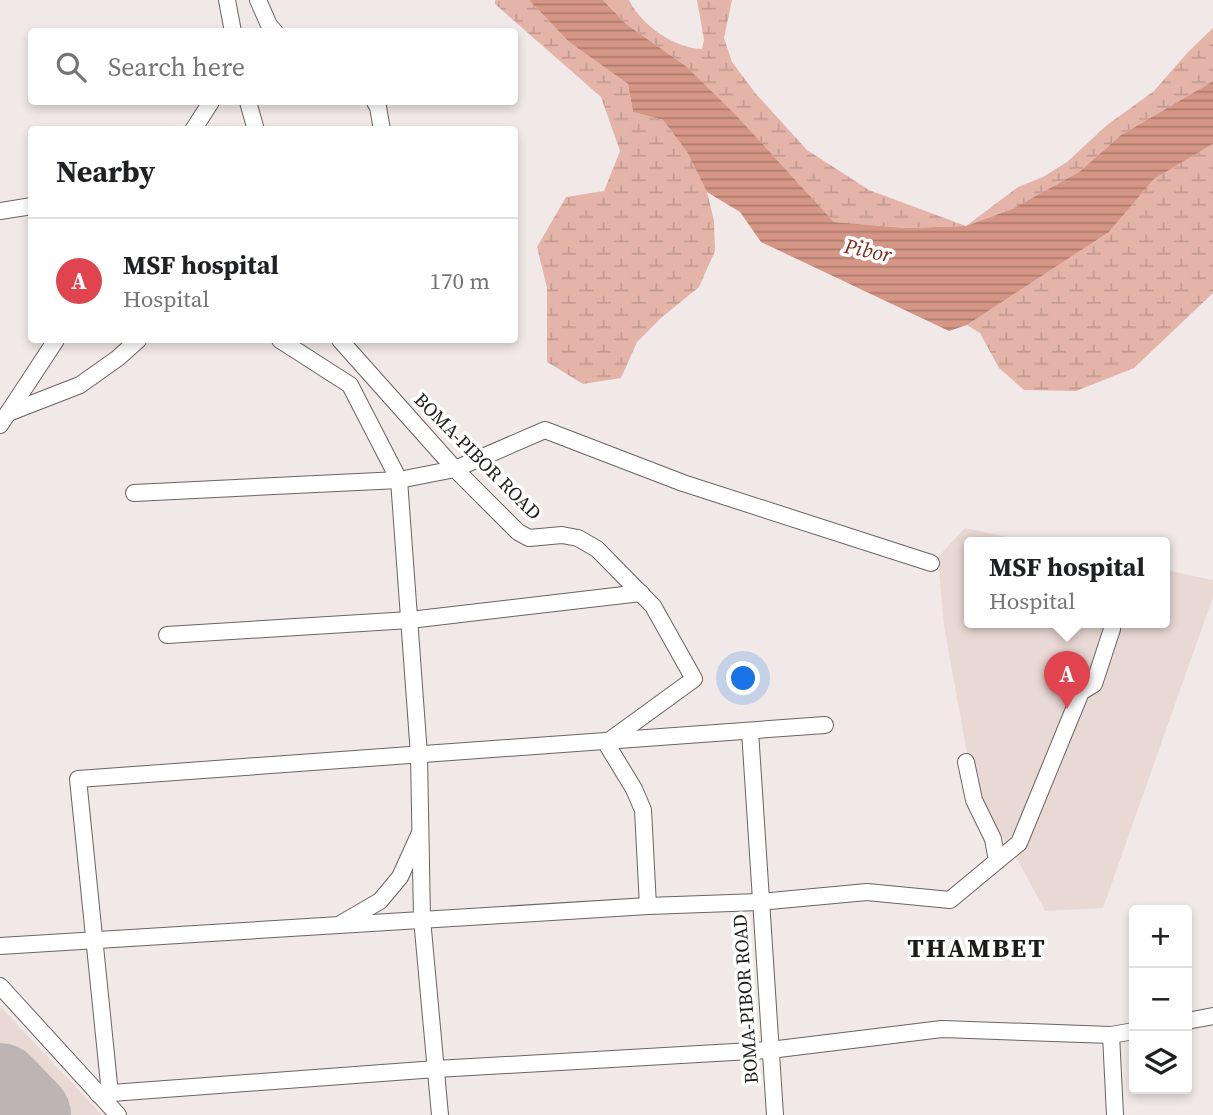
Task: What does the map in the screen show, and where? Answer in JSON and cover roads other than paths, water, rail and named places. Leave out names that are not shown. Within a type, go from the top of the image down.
[{"type":"street","points":[[227,0],[232,28]]},
{"type":"street","points":[[258,0],[271,28]]},
{"type":"street","points":[[195,126],[209,105]]},
{"type":"street","points":[[249,105],[255,126]]},
{"type":"street","points":[[377,105],[381,126]]},
{"type":"street","points":[[0,211],[28,207]]},
{"type":"street","points":[[4,419],[54,343]]},
{"type":"street","points":[[4,419],[80,385],[135,343]]},
{"type":"street","points":[[285,343],[350,385],[399,480],[419,755],[422,919],[440,1115]]},
{"type":"street","name":"BOMA-PIBOR ROAD","points":[[343,343],[455,469],[517,532],[529,538],[578,538],[597,550],[653,606],[694,679],[606,743]]},
{"type":"street","points":[[134,493],[399,480],[455,469],[545,430],[683,483],[931,564]]},
{"type":"street","points":[[167,635],[410,621],[641,593]]},
{"type":"street","points":[[750,731],[759,902],[867,892],[950,900],[1019,843],[1081,691],[1094,684],[1112,629]]},
{"type":"street","points":[[104,1094],[95,940],[78,779],[606,743],[825,725]]},
{"type":"street","points":[[606,743],[634,789],[643,810],[648,906]]},
{"type":"street","points":[[966,762],[974,800],[993,839],[997,861]]},
{"type":"street","points":[[340,925],[380,901],[400,877],[420,833]]},
{"type":"street","name":"BOMA-PIBOR ROAD","points":[[0,946],[422,919],[759,902],[775,1115]]},
{"type":"street","points":[[0,986],[104,1094],[118,1115]]},
{"type":"street","points":[[1192,1020],[1213,1016]]},
{"type":"street","points":[[104,1094],[436,1069],[770,1049],[942,1029],[1111,1035],[1129,1032]]},
{"type":"street","points":[[1111,1035],[1115,1115]]},
{"type":"water","name":"Pibor","points":[[529,0],[603,0],[626,24],[686,66],[736,115],[834,222],[906,228],[966,226],[1012,209],[1079,172],[1121,135],[1213,81],[1213,144],[1154,179],[1109,232],[967,325],[949,331],[761,242],[740,212],[707,192],[687,152],[663,120],[633,112],[628,84],[569,42]]},
{"type":"place","name":"MSF hospital","points":[[1067,709]]},
{"type":"district","name":"THAMBET","points":[[977,948]]}]
